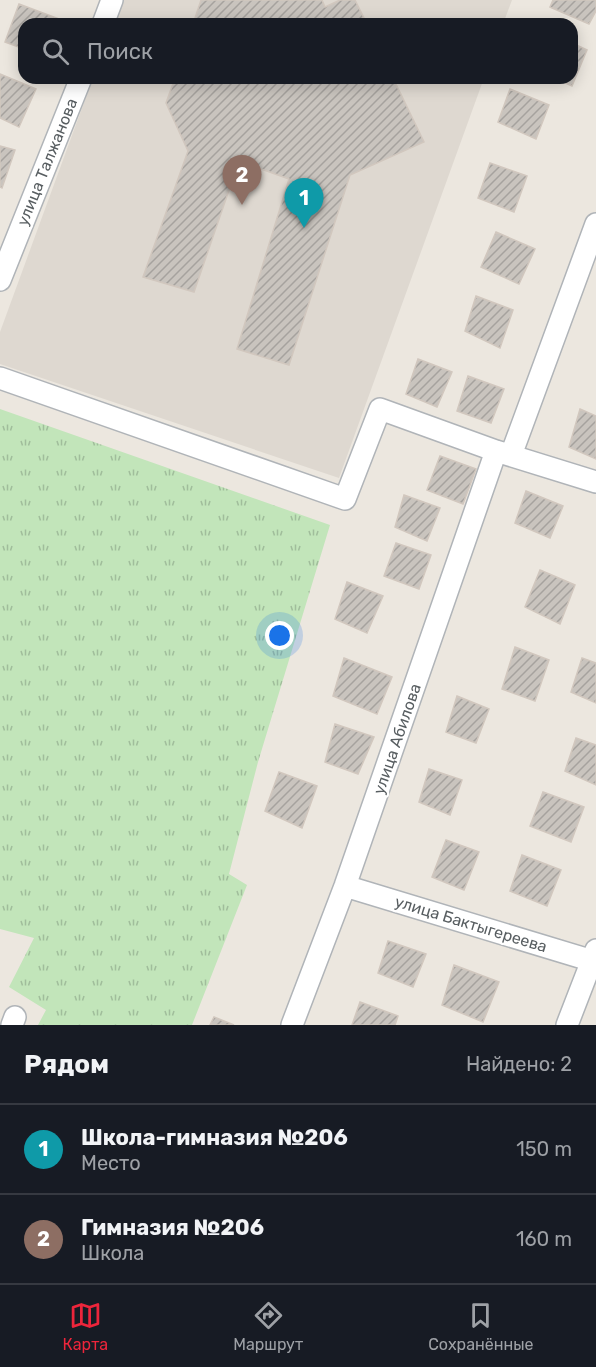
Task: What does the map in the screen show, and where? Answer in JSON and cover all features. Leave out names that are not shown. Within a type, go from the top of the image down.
[{"type":"street","points":[[105,18],[112,0]]},
{"type":"street","name":"улица Талжанова","points":[[0,280],[79,84]]},
{"type":"street","name":"улица Абилова","points":[[292,1025],[504,453],[596,224]]},
{"type":"street","points":[[0,378],[345,499],[380,409],[504,453],[596,482]]},
{"type":"street","name":"улица Бактыгереева","points":[[345,886],[595,957]]},
{"type":"street","points":[[567,1025],[595,957]]},
{"type":"shaded area","points":[[121,0],[512,0],[505,18],[114,18]]},
{"type":"shaded area","points":[[91,84],[482,84],[339,478],[0,364],[0,332]]},
{"type":"green space","points":[[0,409],[330,525],[258,762],[229,874],[247,885],[192,1025],[38,1025],[46,1010],[9,987],[34,938],[0,929]]},
{"type":"building","points":[[201,0],[322,0],[325,7],[340,0],[355,0],[364,18],[195,18]]},
{"type":"building","points":[[553,0],[596,0],[596,11],[589,24],[550,7]]},
{"type":"building","points":[[19,4],[56,18],[18,18],[18,47],[5,42]]},
{"type":"building","points":[[578,46],[587,50],[578,72]]},
{"type":"building","points":[[0,74],[18,82],[18,84],[36,89],[19,127],[0,118]]},
{"type":"building","points":[[173,84],[396,84],[424,142],[350,175],[289,365],[237,349],[289,179],[239,161],[194,292],[143,277],[188,151],[166,103]]},
{"type":"building","points":[[510,89],[549,105],[536,139],[498,122]]},
{"type":"building","points":[[0,146],[15,150],[2,188],[0,187]]},
{"type":"building","points":[[490,163],[527,176],[514,212],[478,198]]},
{"type":"building","points":[[496,232],[535,249],[519,284],[481,267]]},
{"type":"building","points":[[476,296],[513,310],[500,348],[465,331]]},
{"type":"building","points":[[418,359],[452,372],[437,407],[406,394]]},
{"type":"building","points":[[468,376],[504,389],[491,423],[457,411]]},
{"type":"building","points":[[580,409],[596,416],[596,459],[569,447]]},
{"type":"building","points":[[440,456],[476,469],[463,504],[427,490]]},
{"type":"building","points":[[526,491],[563,506],[550,538],[515,523]]},
{"type":"building","points":[[404,495],[440,508],[427,541],[395,527]]},
{"type":"building","points":[[396,543],[431,555],[419,589],[384,576]]},
{"type":"building","points":[[540,570],[575,585],[560,624],[525,607]]},
{"type":"building","points":[[347,582],[383,596],[367,633],[335,619]]},
{"type":"building","points":[[515,647],[549,660],[535,701],[502,689]]},
{"type":"building","points":[[344,658],[392,677],[377,714],[333,696]]},
{"type":"building","points":[[582,658],[596,663],[596,703],[571,692]]},
{"type":"building","points":[[457,696],[489,709],[476,743],[446,732]]},
{"type":"building","points":[[335,724],[374,737],[358,774],[325,762]]},
{"type":"building","points":[[576,738],[596,745],[596,785],[565,771]]},
{"type":"building","points":[[429,769],[462,780],[450,815],[419,802]]},
{"type":"building","points":[[279,772],[317,786],[302,828],[265,811]]},
{"type":"building","points":[[543,792],[584,807],[571,842],[530,826]]},
{"type":"building","points":[[446,840],[479,852],[464,890],[432,877]]},
{"type":"building","points":[[522,855],[561,870],[547,906],[510,891]]},
{"type":"building","points":[[388,941],[426,954],[413,987],[378,973]]},
{"type":"building","points":[[454,965],[499,982],[483,1022],[442,1005]]},
{"type":"building","points":[[360,1002],[398,1016],[395,1025],[352,1025]]},
{"type":"building","points":[[214,1017],[234,1025],[210,1025]]},
{"type":"place","name":"Гимназия №206","points":[[242,205]]},
{"type":"place","name":"Школа-гимназия №206","points":[[304,228]]}]
